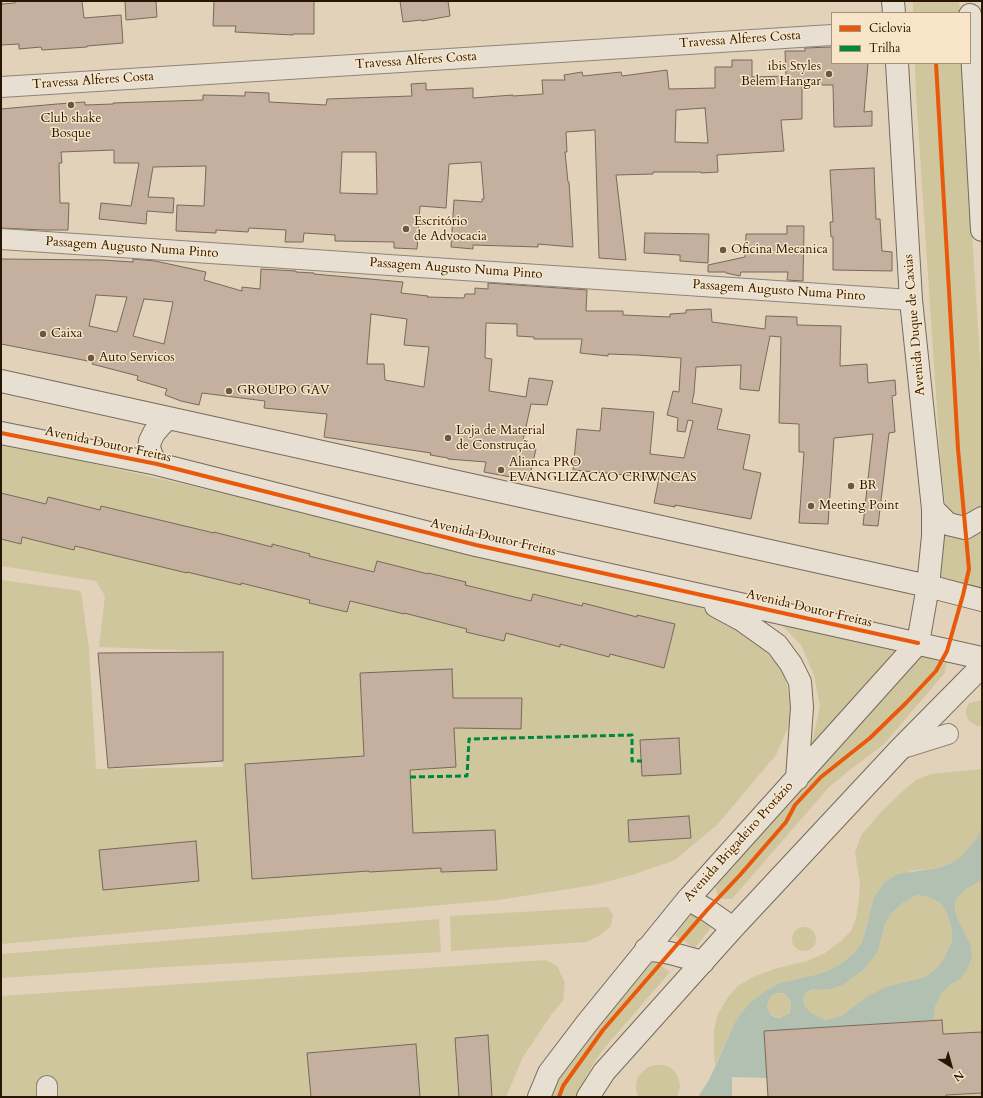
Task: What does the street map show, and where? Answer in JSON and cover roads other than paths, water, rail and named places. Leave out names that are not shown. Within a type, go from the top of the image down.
[{"type":"main road","points":[[893,1],[894,12]]},
{"type":"main road","points":[[969,1],[971,12]]},
{"type":"main road","points":[[971,12],[973,24],[982,230]]},
{"type":"main road","name":"Avenida Duque de Caxias","points":[[897,64],[911,300],[933,509],[933,536],[928,586]]},
{"type":"main road","points":[[1,381],[928,586],[982,600]]},
{"type":"main road","points":[[156,464],[149,448],[150,441],[154,433],[168,418]]},
{"type":"main road","name":"Avenida Doutor Freitas","points":[[1,433],[156,464],[476,545],[982,658]]},
{"type":"main road","points":[[933,509],[948,524],[965,528],[982,518]]},
{"type":"main road","points":[[918,644],[928,586]]},
{"type":"main road","points":[[694,594],[742,620],[777,645],[791,664],[800,682],[802,707],[797,779]]},
{"type":"main road","name":"Avenida Brigadeiro Protázio","points":[[539,1097],[549,1073],[646,949],[688,899],[918,644]]},
{"type":"main road","points":[[588,1097],[604,1072],[733,928],[900,749],[982,666]]},
{"type":"main road","points":[[688,899],[733,928]]},
{"type":"main road","points":[[646,949],[670,953],[703,962]]},
{"type":"street","name":"Travessa Alferes Costa","points":[[1,86],[831,35]]},
{"type":"street","name":"Passagem Augusto Numa Pinto","points":[[1,239],[911,300]]},
{"type":"street","points":[[900,749],[948,734]]},
{"type":"place","name":"ibis Styles Belem Hangar","points":[[829,74]]},
{"type":"place","name":"Club shake Bosque","points":[[71,105]]},
{"type":"place","name":"Escritório de Advocacia","points":[[406,229]]},
{"type":"place","name":"Oficina Mecanica","points":[[723,250]]},
{"type":"place","name":"Caixa","points":[[43,334]]},
{"type":"place","name":"Auto Servicos","points":[[91,358]]},
{"type":"place","name":"GROUPO GAV","points":[[229,391]]},
{"type":"place","name":"Loja de Material de Construção","points":[[448,438]]},
{"type":"place","name":"Alianca PRO EVANGLIZACAO CRIWNCAS","points":[[501,470]]},
{"type":"place","name":"BR","points":[[851,486]]},
{"type":"place","name":"Meeting Point","points":[[811,506]]}]
